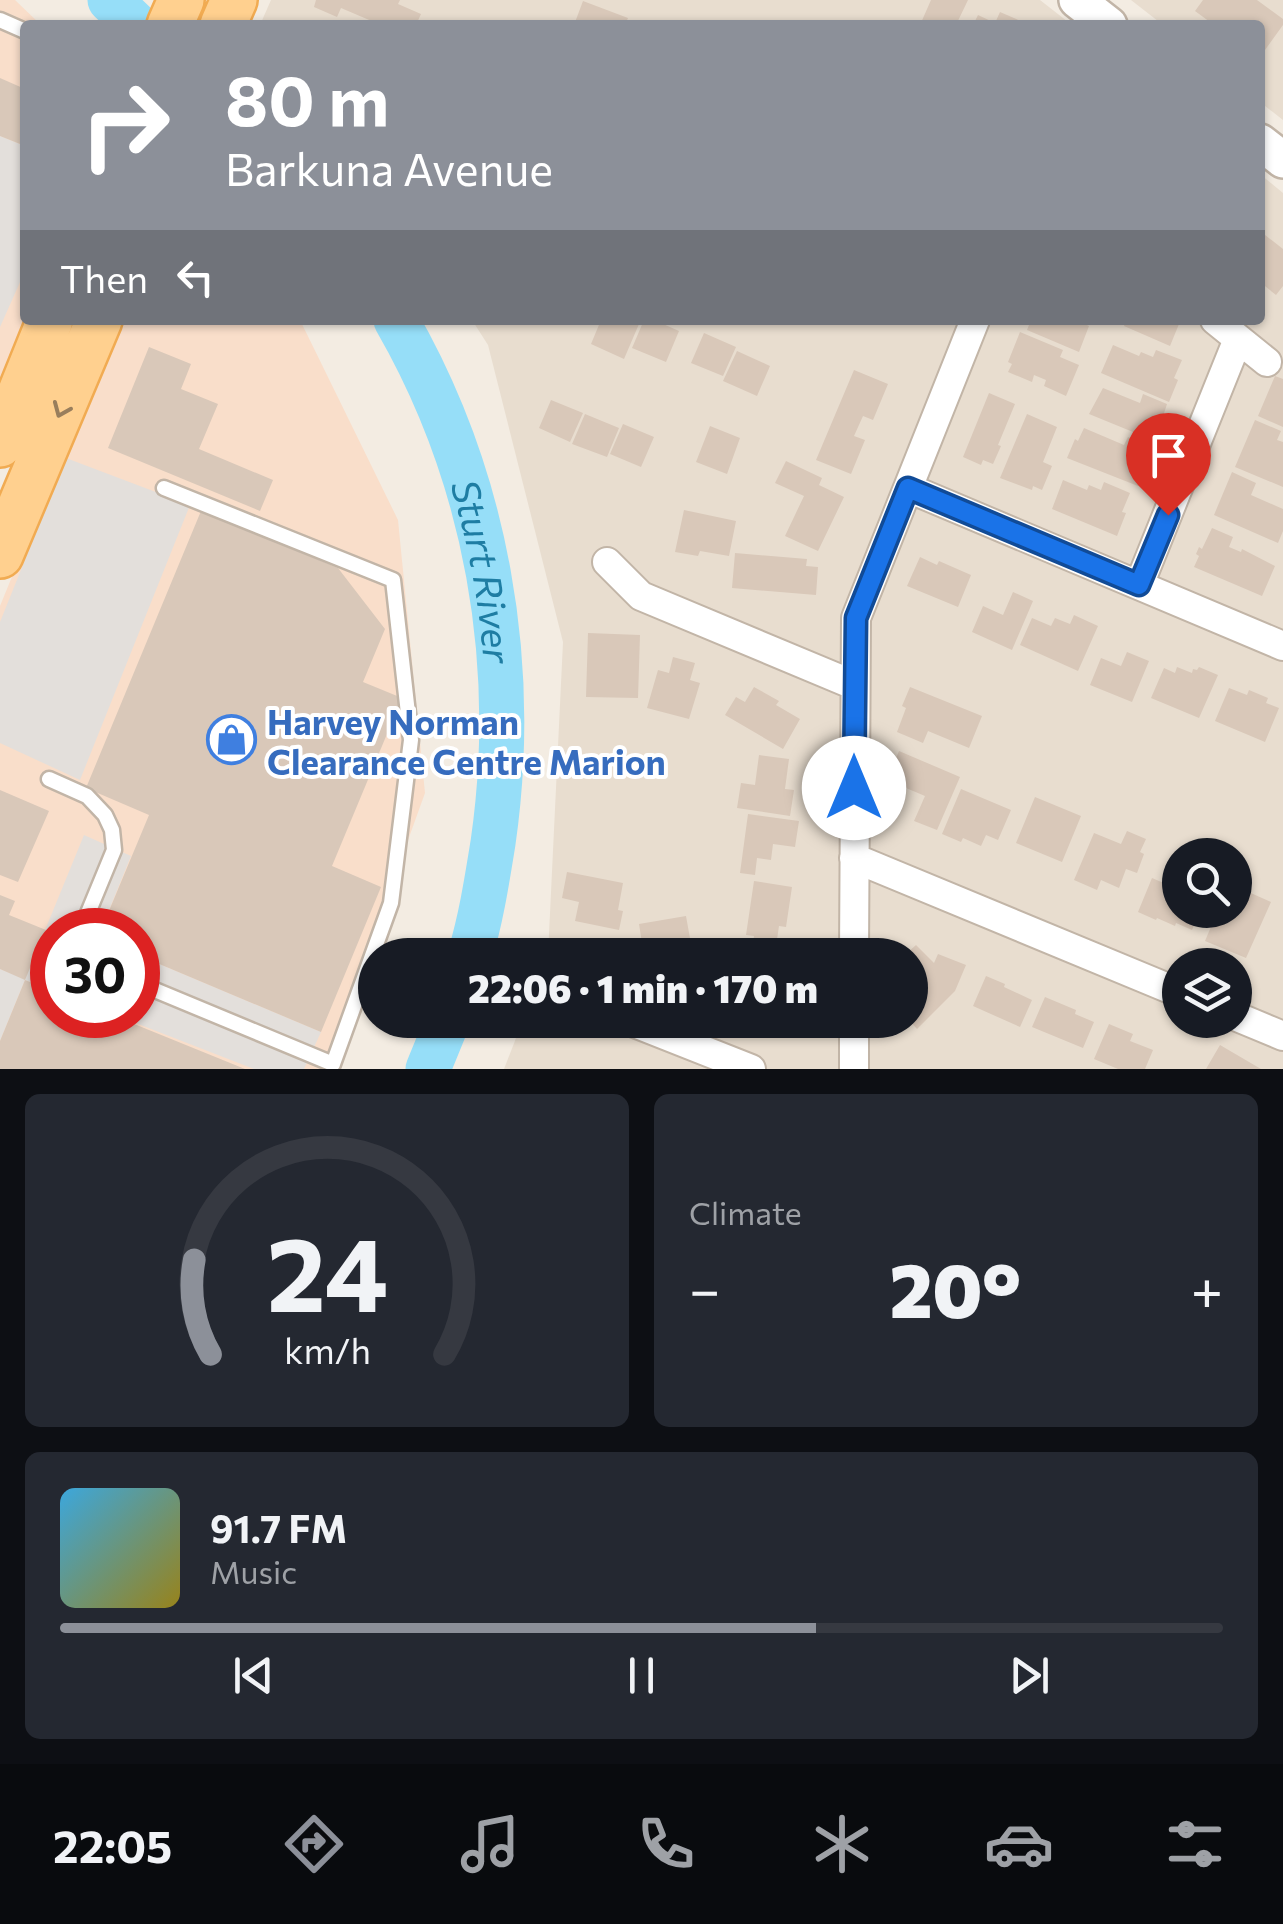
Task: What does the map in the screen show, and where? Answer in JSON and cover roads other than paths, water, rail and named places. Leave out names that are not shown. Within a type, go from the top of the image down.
[{"type":"main road","points":[[0,444],[48,325]]},
{"type":"main road","points":[[0,555],[97,325]]},
{"type":"street","points":[[1077,0],[1102,20]]},
{"type":"street","points":[[854,938],[856,618],[973,325]]},
{"type":"street","points":[[1221,325],[1267,362]]},
{"type":"street","points":[[1139,585],[1238,339]]},
{"type":"street","points":[[908,488],[1283,646]]},
{"type":"street","points":[[607,562],[641,596],[854,685]]},
{"type":"street","points":[[854,858],[1162,986]]},
{"type":"street","points":[[1252,1023],[1283,1036]]},
{"type":"street","points":[[672,1038],[750,1069]]},
{"type":"street","points":[[854,1038],[854,1069]]},
{"type":"lane","points":[[160,992],[333,1064],[391,903],[412,740],[393,580],[164,488]]},
{"type":"lane","points":[[49,779],[87,796],[105,815],[112,830],[114,850],[91,908]]},
{"type":"waterway","name":"Sturt River","points":[[110,0],[131,20]]},
{"type":"waterway","name":"Sturt River","points":[[399,325],[427,380],[474,507],[498,640],[500,775],[493,843],[474,938]]},
{"type":"waterway","name":"Sturt River","points":[[428,1069],[441,1038]]},
{"type":"place","name":"Harvey Norman Clearance Centre Marion","points":[[232,740]]}]
